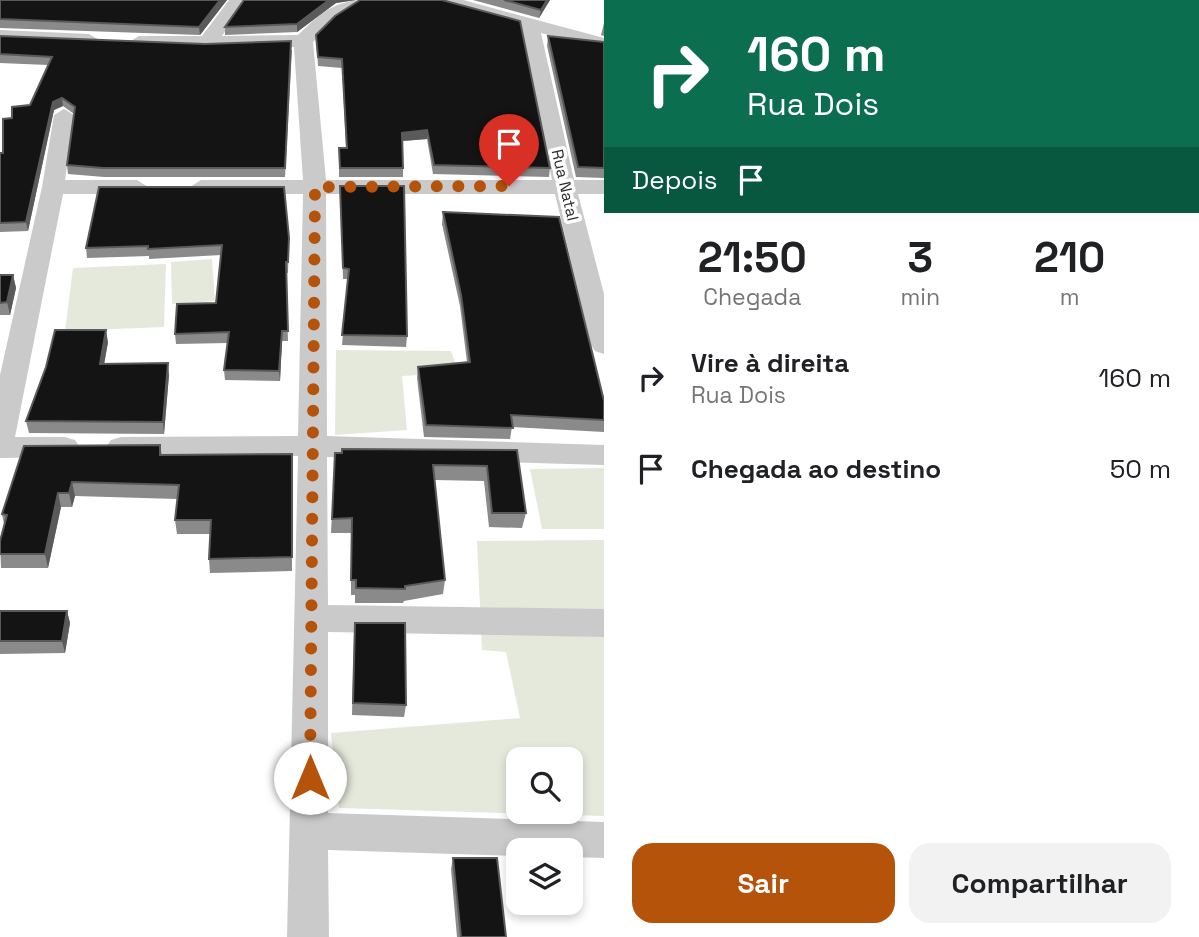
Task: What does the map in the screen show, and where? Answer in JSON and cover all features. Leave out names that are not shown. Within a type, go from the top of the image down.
[{"type":"street","points":[[206,44],[238,0]]},
{"type":"street","points":[[0,36],[206,44],[303,41],[326,18],[358,0]]},
{"type":"street","points":[[442,0],[491,6],[530,24],[604,44]]},
{"type":"street","name":"Rua Natal","points":[[530,24],[564,185],[604,345]]},
{"type":"street","points":[[303,41],[315,187],[308,937]]},
{"type":"street","points":[[0,440],[53,187],[64,115]]},
{"type":"street","points":[[53,187],[604,187]]},
{"type":"street","points":[[0,448],[312,446],[604,455]]},
{"type":"street","points":[[311,618],[604,622]]},
{"type":"street","points":[[310,831],[604,840]]},
{"type":"shaded area","points":[[212,259],[215,301],[172,304],[171,262]]},
{"type":"shaded area","points":[[166,264],[164,327],[65,331],[73,268]]},
{"type":"shaded area","points":[[336,350],[451,351],[459,373],[402,376],[407,430],[335,435]]},
{"type":"shaded area","points":[[604,468],[604,529],[542,529],[530,469]]},
{"type":"shaded area","points":[[604,540],[604,816],[583,815],[583,747],[506,747],[506,813],[339,808],[331,733],[520,718],[506,652],[482,650],[477,541]]},
{"type":"building","points":[[0,0],[220,0],[199,27],[0,19]]},
{"type":"building","points":[[244,0],[329,0],[297,24],[225,27]]},
{"type":"building","points":[[360,0],[442,0],[520,21],[550,168],[434,165],[427,130],[402,133],[403,168],[340,168],[339,148],[347,148],[342,59],[318,57],[316,35],[335,16]]},
{"type":"building","points":[[504,0],[547,0],[541,10]]},
{"type":"building","points":[[0,36],[205,44],[291,41],[285,168],[103,168],[67,165],[75,107],[62,98],[53,102],[26,222],[0,223],[3,119],[12,118],[12,107],[30,105],[52,57],[0,54]]},
{"type":"building","points":[[548,36],[604,42],[604,168],[578,167]]},
{"type":"building","points":[[340,186],[404,186],[407,336],[342,335],[349,269],[343,268]]},
{"type":"building","points":[[99,187],[284,187],[289,238],[286,262],[288,331],[282,331],[279,371],[224,370],[229,332],[175,334],[177,304],[216,303],[222,245],[148,249],[148,246],[86,248]]},
{"type":"building","points":[[443,212],[559,217],[604,401],[604,420],[511,415],[513,428],[426,425],[418,367],[470,362],[461,295]]},
{"type":"building","points":[[0,275],[13,275],[7,302],[0,303]]},
{"type":"building","points":[[55,330],[106,330],[100,364],[168,363],[163,422],[26,421],[46,367]]},
{"type":"building","points":[[160,445],[160,455],[292,454],[292,557],[209,559],[211,520],[175,520],[179,485],[72,482],[69,493],[58,493],[45,554],[0,554],[0,541],[7,515],[2,514],[24,446]]},
{"type":"building","points":[[342,449],[517,450],[526,513],[492,513],[487,466],[433,465],[445,580],[405,586],[405,589],[356,588],[356,580],[351,580],[352,518],[332,519],[335,453],[342,453]]},
{"type":"building","points":[[0,611],[67,611],[62,641],[0,641]]},
{"type":"building","points":[[355,623],[405,623],[406,705],[353,703]]},
{"type":"building","points":[[453,858],[497,858],[506,937],[461,937]]},
{"type":"route","points":[[310,778],[315,187],[509,186]]}]
